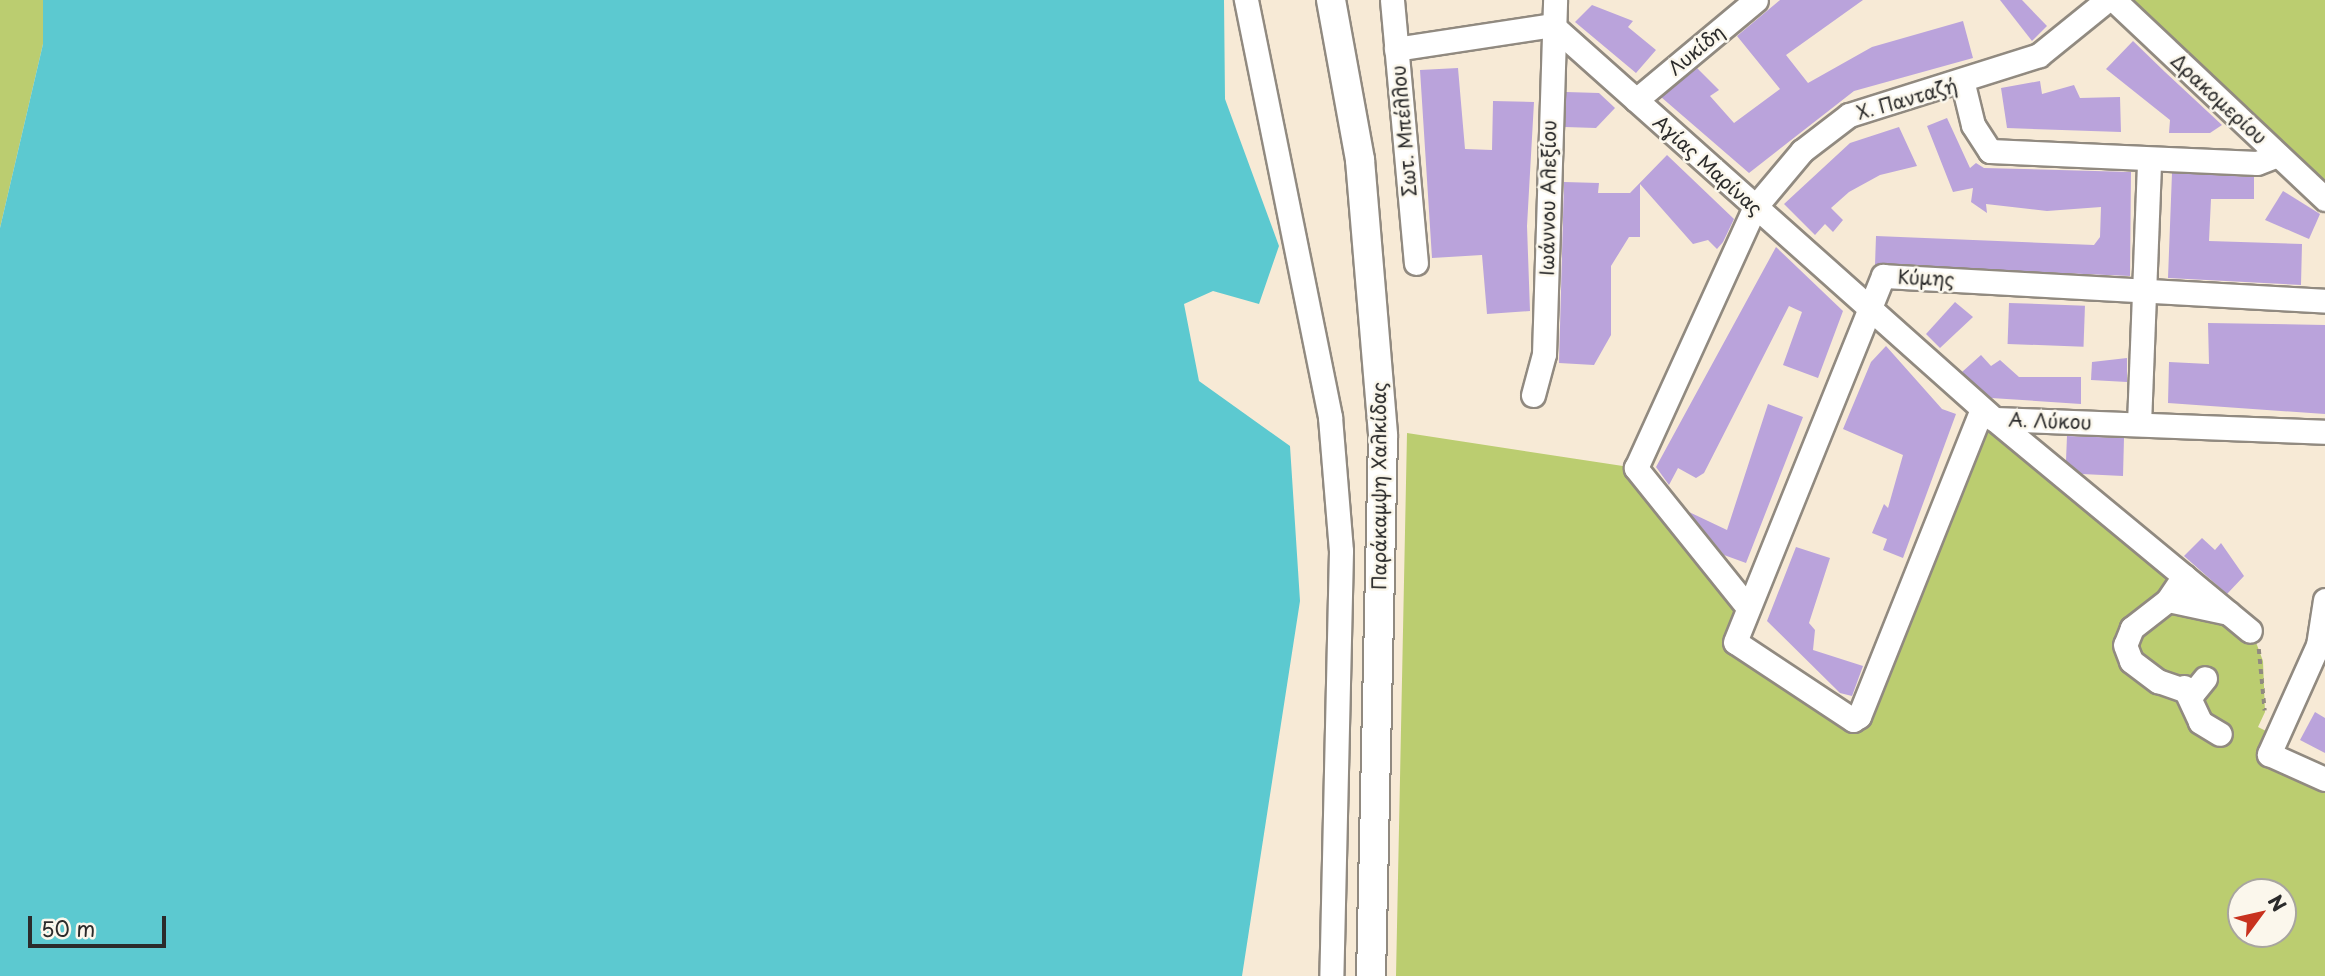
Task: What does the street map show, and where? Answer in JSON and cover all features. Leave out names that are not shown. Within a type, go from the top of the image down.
[{"type":"main road","name":"Παράκαμψη Χαλκίδας","points":[[1331,0],[1360,160],[1383,436],[1371,976]]},
{"type":"street","points":[[1246,0],[1330,417],[1341,551],[1331,976]]},
{"type":"street","name":"Σωτ. Μπέλλου","points":[[1392,0],[1416,263]]},
{"type":"street","name":"Ιωάννου Αλεξίου","points":[[1533,395],[1544,354],[1552,25],[1555,0]]},
{"type":"street","name":"Λυκίδη","points":[[1636,100],[1756,0]]},
{"type":"street","name":"Χ. Πανταζή","points":[[1746,605],[1636,468],[1755,207],[1802,151],[1849,115],[1963,83],[2059,45],[2107,0]]},
{"type":"street","name":"Δρακομερίου","points":[[2114,0],[2325,199]]},
{"type":"street","points":[[1396,48],[1552,25]]},
{"type":"street","name":"Αγίας Μαρίνας","points":[[1552,25],[1988,414],[2250,631]]},
{"type":"street","points":[[1963,83],[1973,125],[1990,150],[2257,163],[2278,155]]},
{"type":"street","points":[[2138,424],[2149,159]]},
{"type":"street","name":"Κύμης","points":[[1859,716],[1853,720],[1735,642],[1746,605],[1866,306],[1883,276],[2325,301]]},
{"type":"street","name":"Α. Λύκου","points":[[1859,716],[1988,414],[2325,432]]},
{"type":"street","points":[[2184,576],[2168,600],[2132,628],[2125,645],[2141,672],[2194,683],[2200,722],[2220,734]]},
{"type":"street","points":[[2168,600],[2228,613]]},
{"type":"street","points":[[2325,600],[2318,645],[2269,754],[2325,779]]},
{"type":"path","points":[[2250,631],[2264,683]]},
{"type":"green space","points":[[0,0],[43,0],[43,44],[0,228]]},
{"type":"green space","points":[[2114,0],[2325,0],[2325,199]]},
{"type":"green space","points":[[1982,409],[2254,637],[2263,661],[2265,712],[2258,727],[2278,737],[2269,754],[2325,779],[2325,976],[1396,976],[1407,433],[1636,468],[1746,605],[1734,631],[1853,720]]},
{"type":"water","points":[[43,0],[1224,0],[1225,99],[1279,246],[1259,304],[1213,291],[1184,304],[1199,381],[1290,446],[1300,601],[1242,976],[0,976],[0,228],[43,44]]},
{"type":"building","points":[[1780,0],[1863,0],[1786,55],[1808,83],[1872,47],[1963,21],[1973,58],[1854,91],[1749,173],[1661,97],[1697,68],[1719,90],[1710,96],[1734,123],[1780,89],[1737,36]]},
{"type":"building","points":[[2000,0],[2022,0],[2047,26],[2032,41]]},
{"type":"building","points":[[1592,5],[1633,21],[1628,27],[1656,50],[1636,73],[1575,22]]},
{"type":"building","points":[[2133,41],[2222,125],[2210,133],[2169,133],[2170,120],[2106,69]]},
{"type":"building","points":[[1458,68],[1465,149],[1492,150],[1493,101],[1534,102],[1527,226],[1530,311],[1487,314],[1482,255],[1432,258],[1420,70]]},
{"type":"building","points":[[2040,81],[2042,94],[2074,85],[2080,98],[2120,97],[2121,132],[2007,128],[2001,88]]},
{"type":"building","points":[[1566,92],[1599,93],[1615,108],[1596,128],[1565,127]]},
{"type":"building","points":[[1947,118],[1970,168],[1976,163],[1984,168],[2131,172],[2130,276],[1875,265],[1876,236],[2094,245],[2100,237],[2101,207],[2047,211],[1986,204],[1987,213],[1971,202],[1973,188],[1953,192],[1927,126]]},
{"type":"building","points":[[1899,127],[1917,166],[1880,175],[1849,192],[1831,208],[1843,220],[1833,232],[1825,224],[1815,235],[1784,204],[1850,143]]},
{"type":"building","points":[[1667,155],[1734,219],[1723,242],[1717,249],[1708,240],[1693,244],[1640,184],[1640,237],[1629,237],[1611,266],[1611,335],[1594,365],[1559,363],[1564,182],[1599,183],[1598,193],[1630,193]]},
{"type":"building","points":[[2172,173],[2254,177],[2254,199],[2211,199],[2209,241],[2302,244],[2301,285],[2168,278]]},
{"type":"building","points":[[2283,191],[2320,214],[2309,239],[2265,220]]},
{"type":"building","points":[[1776,247],[1843,311],[1818,378],[1783,365],[1802,312],[1789,306],[1704,473],[1696,478],[1678,468],[1669,485],[1656,467]]},
{"type":"building","points":[[1955,302],[1973,317],[1940,348],[1926,334]]},
{"type":"building","points":[[2009,303],[2085,306],[2084,347],[2008,344]]},
{"type":"building","points":[[2208,323],[2325,325],[2325,414],[2168,403],[2169,362],[2209,364]]},
{"type":"building","points":[[1886,346],[1942,409],[1956,414],[1903,558],[1883,550],[1887,539],[1872,533],[1884,504],[1888,508],[1903,455],[1843,429],[1871,362]]},
{"type":"building","points":[[1981,355],[1991,366],[2000,360],[2019,377],[2081,377],[2081,404],[1991,398],[1962,372]]},
{"type":"building","points":[[2127,358],[2127,382],[2091,380],[2092,362]]},
{"type":"building","points":[[1768,404],[1803,417],[1746,563],[1724,555],[1689,512],[1727,530]]},
{"type":"building","points":[[2067,436],[2124,438],[2123,476],[2082,474],[2066,461]]},
{"type":"building","points":[[2202,538],[2215,550],[2221,543],[2244,576],[2227,594],[2184,556]]},
{"type":"building","points":[[1796,547],[1830,558],[1809,623],[1815,630],[1813,650],[1863,666],[1852,696],[1840,693],[1767,621]]},
{"type":"building","points":[[2315,712],[2325,718],[2325,753],[2300,740]]}]
